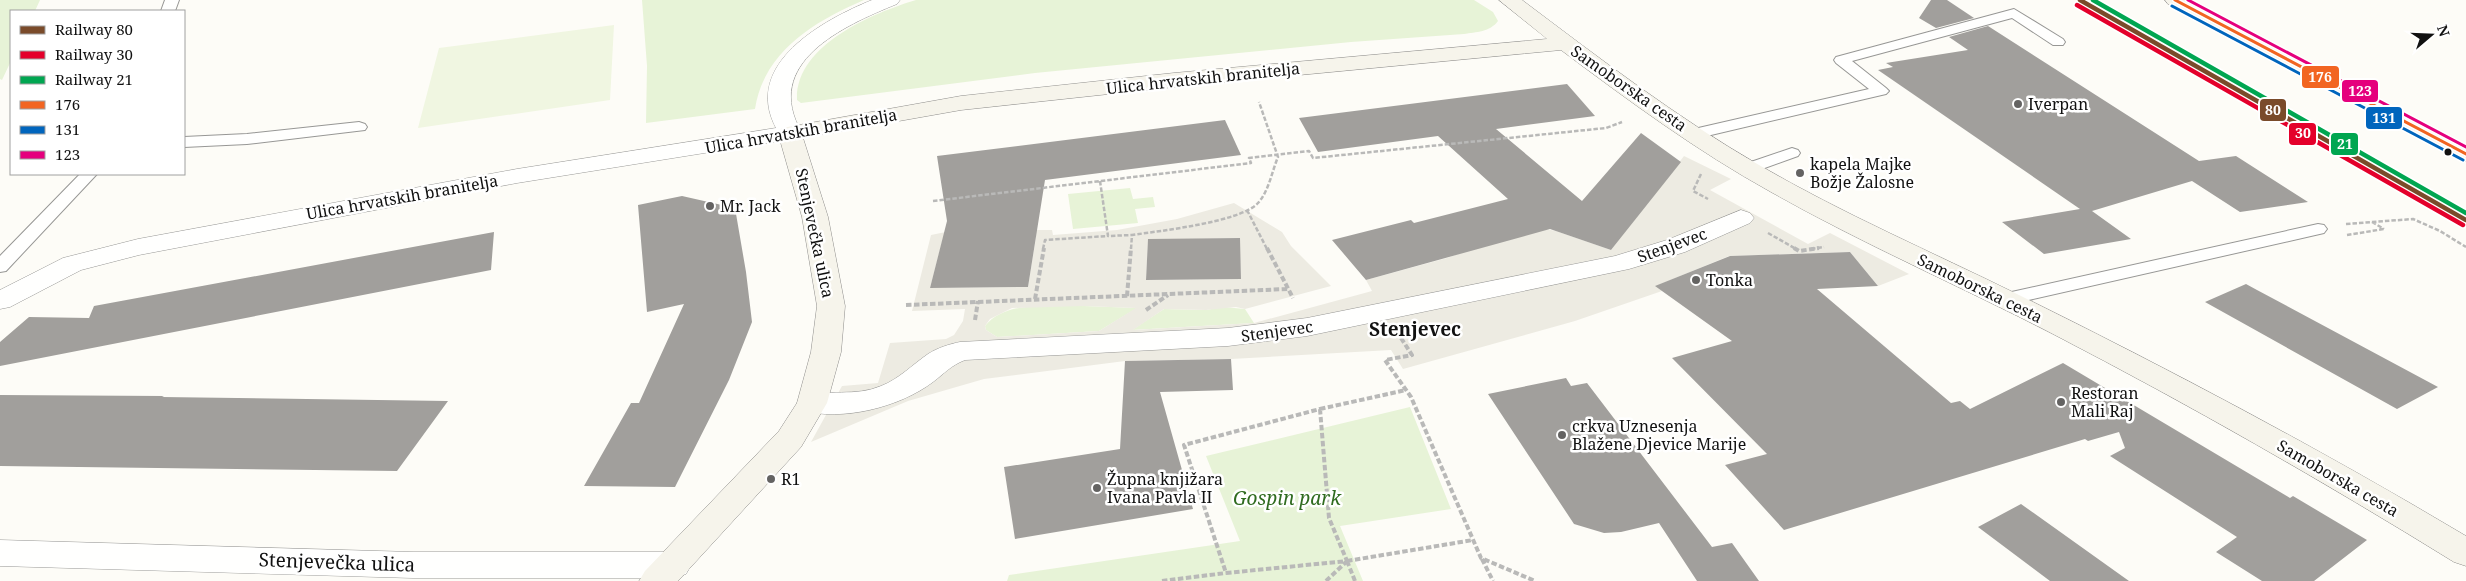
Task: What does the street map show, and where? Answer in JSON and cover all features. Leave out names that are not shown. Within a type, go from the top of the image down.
[{"type":"street","name":"Stenjevečka ulica","points":[[0,553],[666,573],[790,439],[812,403],[826,352],[832,306],[815,217],[790,133],[779,108],[782,78],[797,55],[816,38],[848,18],[890,0]]},
{"type":"street","name":"Samoborska cesta","points":[[1509,0],[1694,134],[1748,169],[1857,228],[2006,299],[2280,444],[2466,552]]},
{"type":"street","points":[[2175,0],[2466,154]]},
{"type":"street","name":"Ulica hrvatskih branitelja","points":[[47,275],[99,256],[222,230],[517,176],[790,133],[961,103],[1184,79],[1566,43]]},
{"type":"street","points":[[2376,106],[2466,141]]},
{"type":"street","name":"Stenjevec","points":[[812,403],[857,402],[889,394],[923,375],[939,360],[960,351],[1228,337],[1307,327],[1385,312],[1620,263],[1676,246],[1741,218]]},
{"type":"street","points":[[0,284],[47,275]]},
{"type":"street","points":[[0,301],[47,275]]},
{"type":"lane","points":[[1694,134],[1882,90],[1841,60],[2014,13],[2058,42]]},
{"type":"lane","points":[[185,142],[247,139],[359,127]]},
{"type":"lane","points":[[1748,169],[1792,153]]},
{"type":"lane","points":[[0,267],[88,175]]},
{"type":"lane","points":[[2006,299],[2318,229]]},
{"type":"path","points":[[1035,299],[1045,240],[1132,235],[1214,220],[1247,210],[1257,204],[1278,157],[1259,102]]},
{"type":"path","points":[[932,201],[1251,163],[1249,158],[1309,150],[1313,158],[1606,128],[1619,124]]},
{"type":"path","points":[[1100,181],[1108,236]]},
{"type":"path","points":[[1247,210],[1292,297]]},
{"type":"path","points":[[2356,223],[2413,219],[2440,231],[2466,247]]},
{"type":"path","points":[[2318,229],[2338,237],[2384,229],[2372,221]]},
{"type":"path","points":[[1127,296],[1132,235]]},
{"type":"path","points":[[906,306],[1288,289]]},
{"type":"path","points":[[1385,312],[1412,356],[1385,360],[1406,390],[1493,581]]},
{"type":"path","points":[[1226,573],[1184,445],[1320,409],[1406,390]]},
{"type":"path","points":[[1320,409],[1329,518],[1355,581]]},
{"type":"path","points":[[1162,581],[1347,561],[1473,540]]},
{"type":"path","points":[[1481,558],[1535,581]]},
{"type":"path","points":[[1326,581],[1347,561]]},
{"type":"green space","points":[[0,0],[40,0],[35,10],[10,10],[10,63],[2,80],[0,79]]},
{"type":"green space","points":[[642,0],[864,0],[810,28],[794,41],[769,70],[760,89],[755,109],[646,123],[647,66]]},
{"type":"green space","points":[[916,0],[1474,0],[1493,12],[1498,21],[1487,29],[1464,34],[1351,42],[1035,73],[801,103],[797,100],[800,80],[809,63],[822,48],[840,34],[859,23],[879,13]]},
{"type":"green space","points":[[614,25],[610,100],[418,128],[439,48]]},
{"type":"green space","points":[[1130,188],[1133,199],[1153,197],[1155,207],[1135,209],[1138,223],[1073,229],[1068,194]]},
{"type":"green space","points":[[1031,306],[1137,308],[1099,331],[997,337],[986,330],[985,326],[994,317],[1018,308]]},
{"type":"green space","points":[[1223,307],[1245,309],[1254,323],[1132,330],[1164,309],[1206,310]]},
{"type":"green space","name":"Gospin park","points":[[1410,407],[1451,509],[1340,526],[1363,581],[1007,581],[1009,575],[1240,541],[1206,456]]},
{"type":"shaded area","points":[[1684,156],[1731,179],[1710,190],[1808,244],[1830,233],[1909,274],[1878,286],[1850,252],[1729,256],[1656,286],[1662,291],[1575,321],[1403,369],[1391,350],[1231,359],[1125,361],[984,379],[908,401],[811,442],[842,386],[878,383],[890,343],[946,339],[954,335],[963,321],[965,309],[912,311],[931,235],[1039,213],[1035,230],[1052,230],[1053,235],[1117,230],[1177,219],[1234,203],[1282,232],[1291,246],[1331,286],[1245,309],[1236,307],[1206,310],[1164,309],[1133,330],[1254,323],[1372,291],[1366,280],[1447,258],[1535,227],[1556,231],[1611,250]],"holes":[[[1036,237],[1028,287],[930,288],[943,238]],[[1239,238],[1241,279],[1146,280],[1148,240]],[[1084,306],[1136,308],[1099,331],[997,337],[986,330],[985,326],[990,319],[1012,308]]]},
{"type":"building","points":[[1931,0],[1947,0],[1974,18],[1936,28],[1919,18]]},
{"type":"building","points":[[1988,26],[2199,161],[2236,156],[2308,202],[2240,212],[2192,181],[2092,211],[2131,239],[2044,254],[2002,222],[2080,209],[1878,70],[1893,67],[1886,63],[1968,50],[1949,37]]},
{"type":"building","points":[[1567,84],[1595,116],[1496,129],[1582,201],[1641,133],[1681,162],[1611,250],[1550,229],[1366,280],[1332,240],[1411,220],[1414,223],[1508,199],[1438,136],[1318,152],[1299,118]]},
{"type":"building","points":[[1225,120],[1241,155],[1045,180],[1028,287],[930,288],[947,221],[937,156]]},
{"type":"building","points":[[682,196],[735,208],[752,322],[729,380],[675,487],[584,486],[631,403],[639,403],[684,304],[647,312],[638,205]]},
{"type":"building","points":[[494,232],[491,270],[0,366],[0,342],[29,317],[89,318],[94,306]]},
{"type":"building","points":[[1240,238],[1241,279],[1146,280],[1148,239]]},
{"type":"building","points":[[1850,252],[1878,286],[1817,289],[1951,403],[1960,401],[1970,409],[2063,363],[2290,498],[2293,496],[2367,540],[2314,581],[2262,581],[2216,552],[2237,537],[2110,456],[2125,448],[2119,432],[2088,441],[2085,439],[1784,530],[1725,465],[1767,454],[1672,358],[1732,341],[1655,286],[1730,256]]},
{"type":"building","points":[[2246,284],[2438,387],[2397,409],[2205,302]]},
{"type":"building","name":"Župna knjižara Ivana Pavla II","points":[[1231,359],[1233,390],[1160,392],[1193,509],[1015,539],[1004,467],[1120,449],[1125,361]]},
{"type":"building","name":"crkva Uznesenja Blažene Djevice Marije","points":[[1566,378],[1571,386],[1587,383],[1712,547],[1732,543],[1759,581],[1697,581],[1659,523],[1621,532],[1604,533],[1574,524],[1488,394]]},
{"type":"building","points":[[0,395],[448,401],[397,471],[0,466]]},
{"type":"building","points":[[2021,504],[2129,581],[2050,581],[1978,527]]},
{"type":"rail line","name":"80","points":[[2080,0],[2466,220]]},
{"type":"rail line","name":"21","points":[[2093,0],[2466,213]]},
{"type":"rail line","name":"30","points":[[2077,5],[2463,225]]},
{"type":"transit line","name":"176","points":[[2175,0],[2466,154]]},
{"type":"transit line","name":"123","points":[[2188,0],[2466,147]]},
{"type":"transit line","name":"131","points":[[2172,6],[2463,160]]},
{"type":"place","name":"Iverpan","points":[[2018,104]]},
{"type":"place","name":"kapela Majke Božje Žalosne","points":[[1800,173]]},
{"type":"place","name":"Mr. Jack","points":[[710,206]]},
{"type":"place","name":"Tonka","points":[[1696,280]]},
{"type":"place","name":"Restoran Mali Raj","points":[[2061,402]]},
{"type":"place","name":"crkva Uznesenja Blažene Djevice Marije","points":[[1562,435]]},
{"type":"place","name":"R1","points":[[771,479]]},
{"type":"place","name":"Župna knjižara Ivana Pavla II","points":[[1097,488]]},
{"type":"district","name":"Stenjevec","points":[[1415,329]]}]
